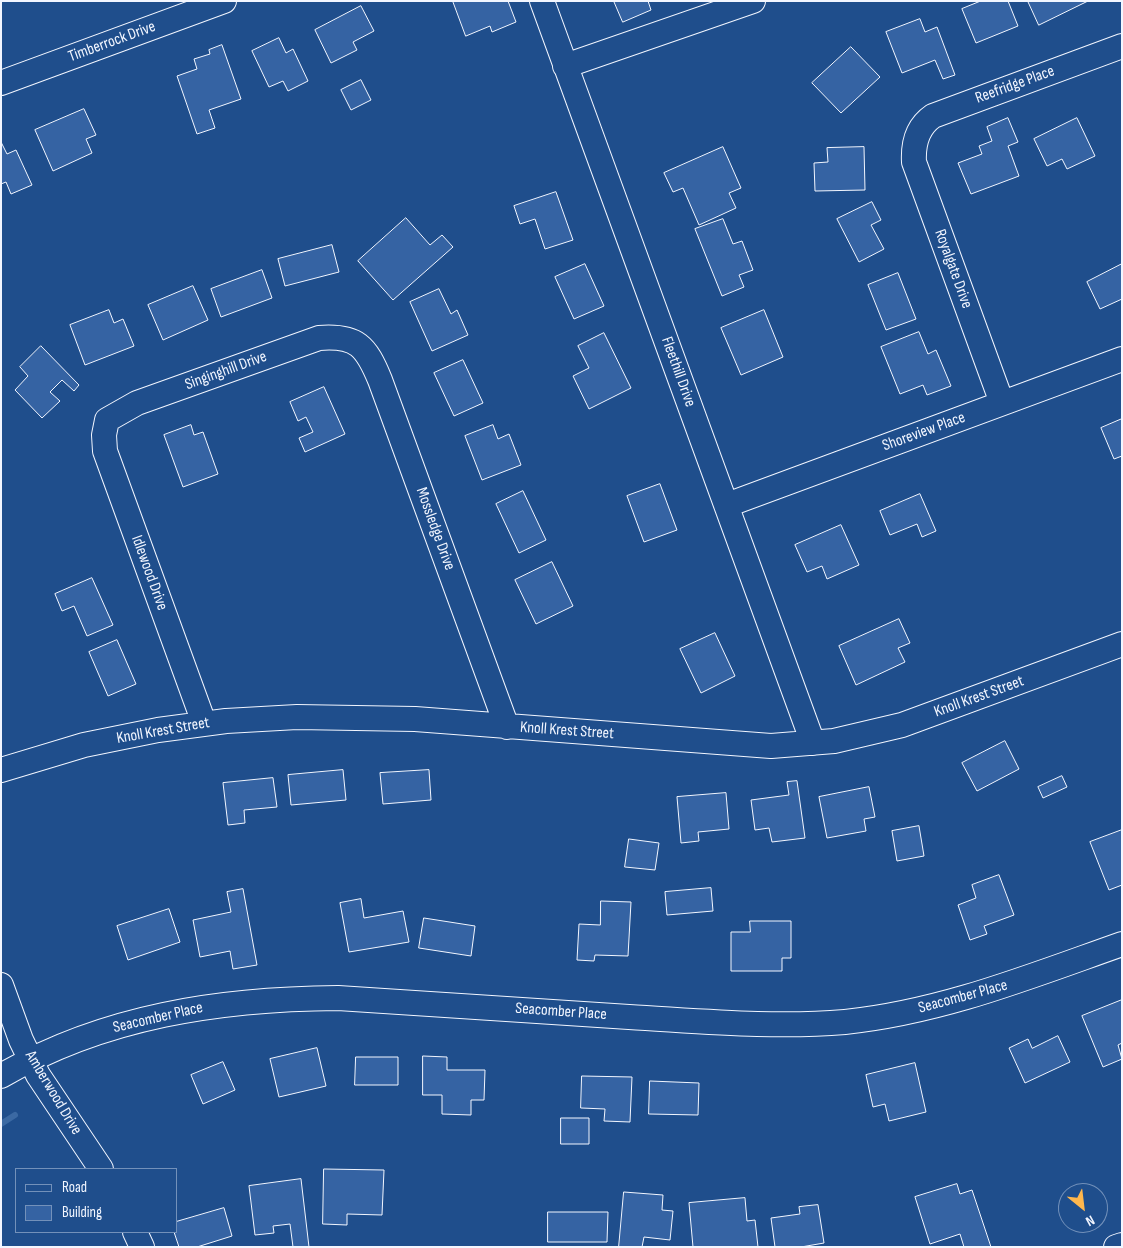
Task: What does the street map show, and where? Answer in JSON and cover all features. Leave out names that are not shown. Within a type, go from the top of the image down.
[{"type":"street","name":"Timberrock Drive","points":[[1,83],[224,1]]},
{"type":"street","name":"Fleethill Drive","points":[[542,1],[813,743]]},
{"type":"street","points":[[565,66],[753,1]]},
{"type":"street","name":"Reefridge Place","points":[[917,135],[926,121],[946,110],[1122,46]]},
{"type":"street","name":"Royalgate Drive","points":[[917,135],[913,150],[914,162],[1002,402]]},
{"type":"street","name":"Singinghill Drive","points":[[107,420],[138,403],[319,338],[350,338]]},
{"type":"street","name":"Mossledge Drive","points":[[350,338],[370,357],[380,380],[507,727]]},
{"type":"street","name":"Shoreview Place","points":[[727,505],[1122,359]]},
{"type":"street","name":"Idlewood Drive","points":[[107,420],[104,435],[105,451],[204,723]]},
{"type":"street","name":"Knoll Krest Street","points":[[1,770],[84,745],[204,723],[297,717],[415,719],[771,746],[834,741],[902,726],[1121,648]]},
{"type":"street","name":"Seacomber Place","points":[[1,1076],[30,1059],[110,1028],[153,1016],[210,1006],[289,999],[338,998],[767,1025],[846,1022],[922,1009],[979,995],[1026,980],[1122,944]]},
{"type":"street","name":"Amberwood Drive","points":[[1,985],[30,1059],[58,1108],[100,1168]]},
{"type":"street","points":[[136,1233],[142,1247]]},
{"type":"street","points":[[1116,1247],[1122,1245]]},
{"type":"building","points":[[453,1],[508,1],[516,22],[492,32],[490,26],[466,36]]},
{"type":"building","points":[[614,1],[648,1],[651,10],[623,22]]},
{"type":"building","points":[[981,1],[1008,1],[1018,26],[976,43],[962,9]]},
{"type":"building","points":[[1028,1],[1088,1],[1039,25]]},
{"type":"building","points":[[361,6],[374,31],[353,42],[357,50],[331,63],[315,30]]},
{"type":"building","points":[[920,19],[925,32],[937,27],[955,75],[943,79],[935,60],[902,73],[886,32]]},
{"type":"building","points":[[279,38],[286,53],[293,49],[308,81],[288,91],[283,81],[269,87],[252,51]]},
{"type":"building","points":[[222,45],[241,99],[209,110],[215,128],[197,134],[177,76],[197,69],[194,59],[210,54],[209,50]]},
{"type":"building","points":[[851,47],[880,77],[841,113],[812,83]]},
{"type":"building","points":[[361,80],[371,100],[351,110],[341,90]]},
{"type":"building","points":[[84,109],[96,135],[86,139],[92,153],[53,171],[35,130]]},
{"type":"building","points":[[1008,118],[1018,142],[1008,146],[1019,176],[971,194],[958,163],[982,154],[979,146],[992,141],[987,127]]},
{"type":"building","points":[[1077,118],[1095,156],[1067,169],[1062,159],[1047,166],[1034,139]]},
{"type":"building","points":[[1,142],[7,154],[16,150],[32,185],[11,194],[6,182],[1,184]]},
{"type":"building","points":[[723,147],[741,188],[729,193],[736,208],[699,225],[683,188],[673,192],[664,173]]},
{"type":"building","points":[[864,147],[865,190],[815,191],[814,163],[828,162],[827,148]]},
{"type":"building","points":[[556,192],[573,240],[545,249],[535,219],[520,224],[514,206]]},
{"type":"building","points":[[872,202],[881,220],[871,225],[884,249],[859,262],[837,219]]},
{"type":"building","points":[[406,218],[430,245],[442,235],[453,247],[393,300],[358,261]]},
{"type":"building","points":[[723,219],[733,244],[742,241],[753,270],[739,275],[744,287],[722,296],[695,229]]},
{"type":"building","points":[[332,245],[339,272],[285,286],[278,259]]},
{"type":"building","points":[[585,264],[604,306],[574,319],[555,277]]},
{"type":"building","points":[[1122,264],[1122,299],[1100,309],[1087,282]]},
{"type":"building","points":[[262,270],[272,298],[221,317],[211,289]]},
{"type":"building","points":[[898,273],[916,319],[886,330],[868,285]]},
{"type":"building","points":[[193,286],[208,320],[163,340],[148,305]]},
{"type":"building","points":[[439,289],[451,314],[457,310],[468,335],[432,351],[410,302]]},
{"type":"building","points":[[109,310],[114,323],[123,319],[134,346],[85,365],[70,325]]},
{"type":"building","points":[[764,310],[783,357],[741,375],[721,328]]},
{"type":"building","points":[[919,332],[928,354],[936,350],[951,386],[927,395],[923,385],[900,394],[881,347]]},
{"type":"building","points":[[604,333],[631,388],[589,409],[573,376],[589,368],[578,346]]},
{"type":"building","points":[[41,346],[79,385],[74,391],[62,380],[50,392],[60,401],[42,418],[15,390],[28,376],[20,367]]},
{"type":"building","points":[[463,360],[483,403],[454,416],[434,373]]},
{"type":"building","points":[[324,387],[345,434],[305,452],[299,438],[313,432],[306,417],[298,421],[290,402]]},
{"type":"building","points":[[1122,419],[1122,456],[1114,459],[1101,428]]},
{"type":"building","points":[[191,425],[194,435],[203,432],[218,474],[183,487],[164,435]]},
{"type":"building","points":[[493,425],[498,439],[509,434],[521,465],[482,480],[465,436]]},
{"type":"building","points":[[660,484],[677,530],[644,542],[627,496]]},
{"type":"building","points":[[523,491],[546,540],[519,553],[496,504]]},
{"type":"building","points":[[920,494],[936,531],[922,537],[917,524],[890,535],[880,511]]},
{"type":"building","points":[[841,525],[859,565],[827,579],[822,566],[807,572],[795,545]]},
{"type":"building","points":[[552,562],[573,606],[536,624],[515,580]]},
{"type":"building","points":[[92,578],[113,625],[87,636],[74,606],[62,611],[55,594]]},
{"type":"building","points":[[899,619],[910,643],[898,648],[905,662],[856,685],[839,646]]},
{"type":"building","points":[[715,633],[735,676],[701,693],[680,649]]},
{"type":"building","points":[[117,640],[136,684],[108,696],[89,652]]},
{"type":"building","points":[[1005,741],[1019,769],[977,791],[962,763]]},
{"type":"building","points":[[343,770],[346,800],[291,805],[288,775]]},
{"type":"building","points":[[429,770],[431,800],[383,804],[380,773]]},
{"type":"building","points":[[1062,776],[1067,787],[1043,798],[1038,787]]},
{"type":"building","points":[[273,778],[277,807],[244,810],[245,823],[228,825],[223,783]]},
{"type":"building","points":[[797,781],[805,838],[772,842],[769,828],[755,830],[751,800],[789,795],[787,782]]},
{"type":"building","points":[[869,787],[875,817],[864,819],[866,831],[827,838],[819,797]]},
{"type":"building","points":[[726,793],[729,829],[698,832],[699,841],[681,843],[677,797]]},
{"type":"building","points":[[919,826],[924,856],[897,861],[892,831]]},
{"type":"building","points":[[1122,830],[1122,885],[1109,890],[1090,842]]},
{"type":"building","points":[[629,839],[659,843],[655,870],[625,867]]},
{"type":"building","points":[[999,875],[1014,915],[984,926],[987,934],[970,940],[958,905],[976,898],[972,885]]},
{"type":"building","points":[[711,888],[713,911],[667,915],[665,892]]},
{"type":"building","points":[[243,889],[257,965],[233,969],[230,951],[200,957],[193,920],[231,912],[227,892]]},
{"type":"building","points":[[361,899],[364,918],[403,911],[409,942],[349,952],[340,903]]},
{"type":"building","points":[[601,901],[631,902],[628,956],[595,955],[594,961],[577,960],[579,924],[600,925]]},
{"type":"building","points":[[169,909],[180,942],[128,960],[117,926]]},
{"type":"building","points":[[424,918],[475,926],[471,956],[419,948]]},
{"type":"building","points":[[750,921],[791,921],[791,958],[782,958],[782,971],[731,971],[731,932],[750,932]]},
{"type":"building","points":[[1122,1000],[1122,1043],[1118,1045],[1122,1059],[1103,1067],[1082,1016]]},
{"type":"building","points":[[1058,1036],[1070,1062],[1025,1083],[1009,1048],[1028,1039],[1032,1048]]},
{"type":"building","points":[[317,1048],[326,1086],[279,1097],[270,1059]]},
{"type":"building","points":[[423,1056],[447,1057],[447,1070],[485,1070],[484,1100],[471,1100],[471,1115],[442,1114],[442,1095],[423,1095]]},
{"type":"building","points":[[356,1057],[398,1057],[398,1085],[355,1085]]},
{"type":"building","points":[[223,1062],[235,1090],[203,1104],[191,1075]]},
{"type":"building","points":[[915,1063],[926,1112],[889,1121],[885,1104],[873,1107],[866,1075]]},
{"type":"building","points":[[582,1076],[632,1077],[630,1122],[604,1121],[605,1109],[581,1108]]},
{"type":"building","points":[[650,1081],[699,1083],[698,1115],[649,1114]]},
{"type":"building","points":[[561,1118],[589,1118],[589,1144],[561,1144]]},
{"type":"building","points":[[324,1169],[384,1170],[382,1215],[347,1214],[347,1225],[323,1224]]},
{"type":"building","points":[[301,1179],[309,1247],[293,1247],[290,1224],[273,1226],[274,1233],[255,1235],[249,1186]]},
{"type":"building","points":[[957,1184],[960,1194],[972,1190],[991,1247],[964,1247],[960,1234],[930,1244],[915,1197]]},
{"type":"building","points":[[624,1192],[663,1195],[662,1210],[673,1211],[670,1240],[644,1237],[642,1247],[619,1247]]},
{"type":"building","points":[[745,1198],[747,1221],[755,1220],[758,1247],[693,1247],[689,1203]]},
{"type":"building","points":[[818,1205],[824,1243],[801,1247],[775,1247],[771,1218],[800,1214],[799,1207]]},
{"type":"building","points":[[224,1208],[232,1236],[197,1247],[179,1247],[174,1233],[178,1233],[178,1221]]},
{"type":"building","points":[[548,1212],[608,1212],[607,1242],[548,1242]]},
{"type":"waterway","points":[[1,1124],[15,1115]]}]
